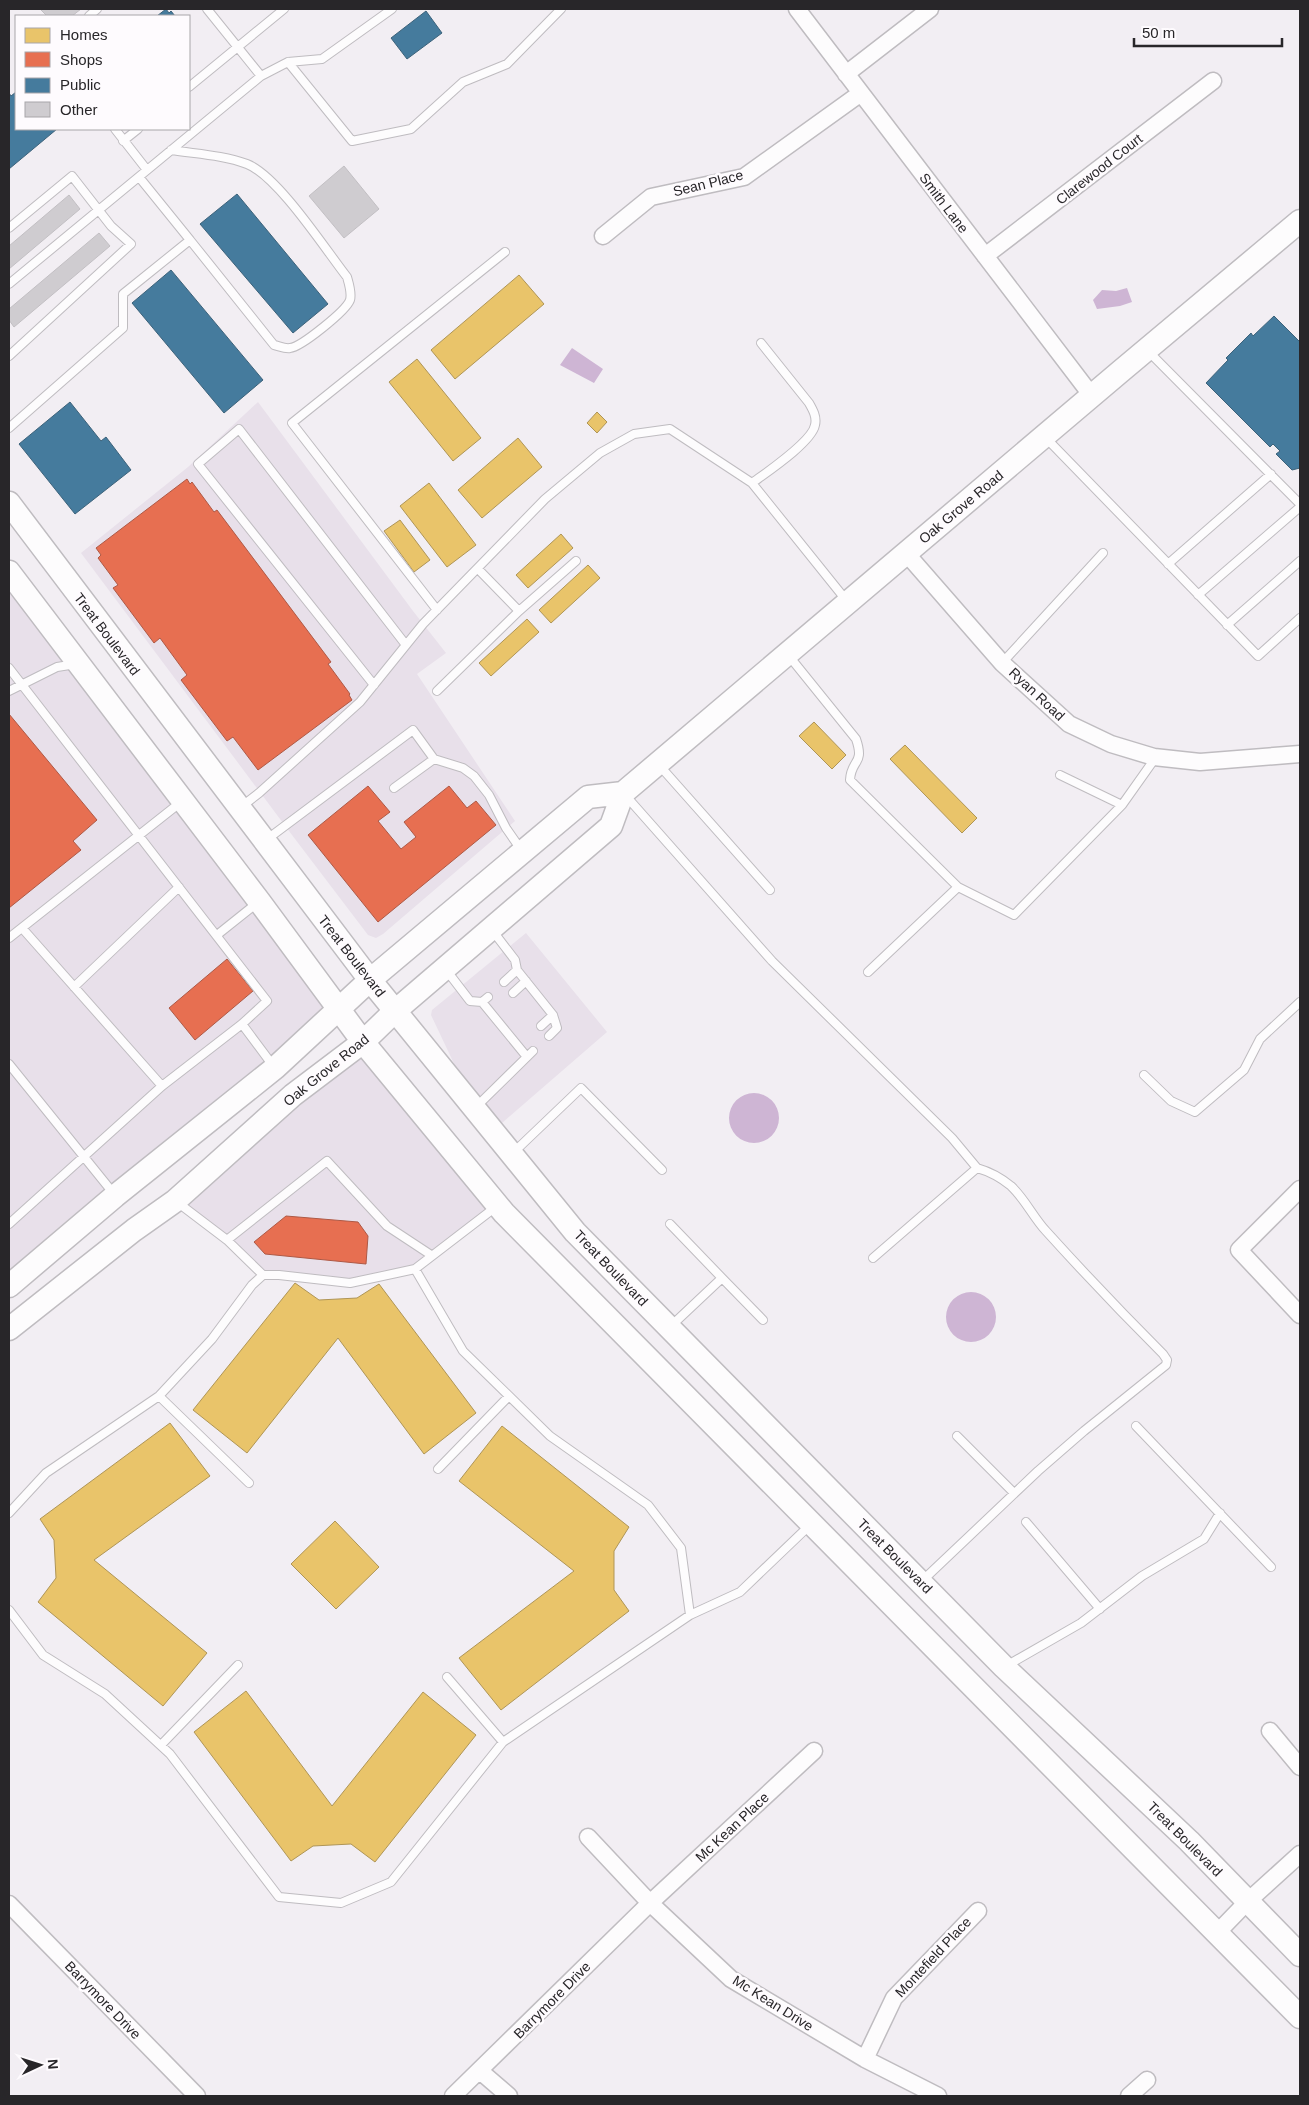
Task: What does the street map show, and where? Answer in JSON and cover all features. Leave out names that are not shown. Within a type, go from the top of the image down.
[{"type":"main road","name":"Oak Grove Road","points":[[9,1330],[134,1230],[175,1201],[293,1095],[363,1042],[396,1011],[611,826],[623,793],[847,601],[1300,221]]},
{"type":"main road","name":"Treat Boulevard","points":[[9,503],[370,980],[576,1232],[1004,1667],[1189,1841],[1246,1902],[1300,1955]]},
{"type":"main road","points":[[9,572],[363,1042],[498,1205],[1300,2017]]},
{"type":"main road","points":[[10,1282],[275,1068],[370,980],[588,797],[623,793]]},
{"type":"street","name":"Smith Lane","points":[[797,9],[1092,396]]},
{"type":"street","points":[[846,74],[930,9]]},
{"type":"street","name":"Clarewood Court","points":[[985,256],[1213,81]]},
{"type":"street","name":"Sean Place","points":[[603,236],[651,197],[744,177],[861,93]]},
{"type":"street","name":"Ryan Road","points":[[906,553],[1002,663],[1069,724],[1110,744],[1156,757],[1200,762],[1300,754]]},
{"type":"street","points":[[1300,1190],[1239,1250],[1300,1316]]},
{"type":"street","points":[[1270,1731],[1300,1767]]},
{"type":"street","name":"Mc Kean Place","points":[[650,1904],[814,1751]]},
{"type":"street","name":"Mc Kean Drive","points":[[588,1836],[650,1904],[732,1979],[865,2059],[938,2096]]},
{"type":"street","points":[[1217,1933],[1246,1902],[1300,1854]]},
{"type":"street","name":"Barrymore Drive","points":[[9,1904],[197,2096]]},
{"type":"street","name":"Barrymore Drive","points":[[453,2096],[650,1904]]},
{"type":"street","name":"Montefield Place","points":[[865,2059],[894,1998],[978,1910]]},
{"type":"street","points":[[480,2071],[509,2096]]},
{"type":"street","points":[[1129,2096],[1147,2080]]},
{"type":"lane","points":[[207,9],[260,76]]},
{"type":"lane","points":[[190,86],[284,9]]},
{"type":"lane","points":[[9,284],[260,76],[288,62],[322,59],[392,9]]},
{"type":"lane","points":[[288,62],[352,140],[391,133],[411,129],[463,82],[507,64],[561,9]]},
{"type":"lane","points":[[116,130],[146,170]]},
{"type":"lane","points":[[123,141],[137,130]]},
{"type":"lane","points":[[139,177],[274,345],[288,349],[298,346],[342,312],[350,300],[348,277],[276,186],[260,171],[246,164],[171,150]]},
{"type":"lane","points":[[9,228],[72,176],[111,226],[131,244],[9,356]]},
{"type":"lane","points":[[9,428],[123,328],[123,294],[190,240]]},
{"type":"lane","points":[[437,610],[292,423],[505,252]]},
{"type":"lane","points":[[752,483],[797,448],[811,434],[815,426],[814,411],[809,403],[762,344]]},
{"type":"lane","points":[[1147,350],[1300,505],[1198,595]]},
{"type":"lane","points":[[374,685],[198,464],[239,429],[406,645]]},
{"type":"lane","points":[[239,808],[259,794],[360,702],[437,610],[545,499],[600,453],[634,434],[670,430],[752,483],[847,601]]},
{"type":"lane","points":[[1044,436],[1258,656],[1300,618]]},
{"type":"lane","points":[[1168,564],[1271,474]]},
{"type":"lane","points":[[1002,663],[1104,553]]},
{"type":"lane","points":[[437,691],[520,611],[576,561]]},
{"type":"lane","points":[[1227,625],[1300,561]]},
{"type":"lane","points":[[478,569],[520,611]]},
{"type":"lane","points":[[787,653],[856,739],[861,752],[851,772],[850,780],[958,887],[1014,915],[1122,805],[1156,757]]},
{"type":"lane","points":[[9,691],[57,667],[78,663]]},
{"type":"lane","points":[[9,668],[267,1001],[242,1024],[162,1086],[9,1224]]},
{"type":"lane","points":[[264,841],[413,730],[434,759],[463,768],[474,776],[489,795],[506,828],[523,851]]},
{"type":"lane","points":[[394,788],[434,759]]},
{"type":"lane","points":[[658,763],[770,890]]},
{"type":"lane","points":[[1060,775],[1122,805]]},
{"type":"lane","points":[[623,793],[772,961],[952,1138],[977,1168],[997,1175],[1012,1187],[1052,1238],[1090,1281],[1167,1360],[1166,1365],[1084,1431],[1014,1493],[921,1582]]},
{"type":"lane","points":[[9,938],[183,801]]},
{"type":"lane","points":[[74,987],[180,887]]},
{"type":"lane","points":[[868,972],[958,887]]},
{"type":"lane","points":[[217,936],[259,902]]},
{"type":"lane","points":[[22,928],[162,1086]]},
{"type":"lane","points":[[491,929],[515,960],[517,970],[553,1015],[556,1028],[548,1036]]},
{"type":"lane","points":[[445,969],[470,1001],[485,1000],[495,1011],[518,1047],[527,1057]]},
{"type":"lane","points":[[504,982],[517,970]]},
{"type":"lane","points":[[513,993],[526,981]]},
{"type":"lane","points":[[1144,1074],[1171,1101],[1195,1112],[1244,1070],[1260,1039],[1300,1002]]},
{"type":"lane","points":[[541,1026],[553,1015]]},
{"type":"lane","points":[[242,1024],[275,1068]]},
{"type":"lane","points":[[518,1047],[525,1040]]},
{"type":"lane","points":[[475,1108],[533,1051]]},
{"type":"lane","points":[[9,1064],[85,1156],[115,1196]]},
{"type":"lane","points":[[512,1153],[580,1088],[662,1170]]},
{"type":"lane","points":[[227,1240],[327,1161],[387,1226],[431,1255]]},
{"type":"lane","points":[[873,1258],[977,1168]]},
{"type":"lane","points":[[175,1201],[227,1240],[263,1275],[350,1283],[414,1269],[431,1255],[448,1245],[498,1205]]},
{"type":"lane","points":[[670,1224],[763,1320]]},
{"type":"lane","points":[[414,1269],[463,1351],[550,1436],[648,1505],[681,1548],[690,1615]]},
{"type":"lane","points":[[9,1513],[46,1473],[159,1396],[212,1339],[252,1285],[263,1275]]},
{"type":"lane","points":[[670,1328],[722,1278]]},
{"type":"lane","points":[[159,1396],[249,1483]]},
{"type":"lane","points":[[438,1469],[509,1396]]},
{"type":"lane","points":[[1136,1426],[1271,1567]]},
{"type":"lane","points":[[957,1436],[1014,1493]]},
{"type":"lane","points":[[1004,1667],[1081,1624],[1142,1576],[1204,1539],[1220,1513]]},
{"type":"lane","points":[[1026,1522],[1100,1609]]},
{"type":"lane","points":[[9,1610],[43,1654],[105,1694],[170,1754],[279,1897],[341,1903],[391,1882],[503,1742],[690,1615],[740,1592],[811,1523]]},
{"type":"lane","points":[[161,1745],[238,1665]]},
{"type":"lane","points":[[447,1678],[503,1742]]},
{"type":"shaded area","points":[[1127,288],[1132,302],[1120,306],[1097,309],[1093,300],[1102,290],[1116,291]]},
{"type":"shaded area","points":[[572,348],[603,369],[594,383],[560,365]]},
{"type":"shaded area","points":[[258,402],[446,653],[417,674],[515,821],[376,938],[368,935],[81,553],[188,467]]},
{"type":"shaded area","points":[[9,572],[339,1010],[9,1286]]},
{"type":"shaded area","points":[[526,933],[607,1032],[494,1130],[475,1108],[431,1015],[432,1010]]},
{"type":"shaded area","points":[[363,1042],[498,1205],[415,1269],[350,1283],[263,1275],[227,1240],[175,1201]]},
{"type":"shaded area","points":[[754,1093],[768,1097],[775,1104],[779,1118],[775,1132],[768,1139],[754,1143],[740,1139],[733,1132],[729,1118],[733,1104],[740,1097]]},
{"type":"shaded area","points":[[971,1292],[985,1296],[992,1303],[996,1317],[992,1331],[985,1338],[971,1342],[957,1338],[950,1331],[946,1317],[950,1303],[957,1296]]},
{"type":"building: Homes","points":[[519,275],[544,304],[455,379],[431,350]]},
{"type":"building: Homes","points":[[417,359],[481,438],[453,461],[389,382]]},
{"type":"building: Homes","points":[[597,412],[607,422],[597,433],[587,423]]},
{"type":"building: Homes","points":[[518,438],[542,467],[482,518],[458,490]]},
{"type":"building: Homes","points":[[429,483],[476,545],[447,567],[400,506]]},
{"type":"building: Homes","points":[[400,520],[430,560],[414,572],[384,531]]},
{"type":"building: Homes","points":[[561,534],[573,548],[528,588],[516,575]]},
{"type":"building: Homes","points":[[588,565],[600,578],[551,623],[539,610]]},
{"type":"building: Homes","points":[[527,619],[539,632],[491,676],[479,663]]},
{"type":"building: Homes","points":[[814,722],[846,755],[832,769],[799,736]]},
{"type":"building: Homes","points":[[905,745],[977,818],[962,833],[890,759]]},
{"type":"building: Homes","points":[[295,1283],[319,1300],[357,1298],[379,1284],[476,1413],[424,1454],[338,1338],[247,1453],[193,1410]]},
{"type":"building: Homes","points":[[170,1423],[210,1476],[94,1560],[207,1653],[163,1706],[38,1602],[56,1578],[54,1540],[40,1519]]},
{"type":"building: Homes","points":[[502,1426],[629,1527],[614,1551],[614,1590],[629,1611],[501,1710],[459,1658],[574,1571],[459,1481]]},
{"type":"building: Homes","points":[[335,1521],[379,1567],[336,1609],[291,1564]]},
{"type":"building: Homes","points":[[246,1691],[332,1806],[423,1692],[476,1735],[375,1862],[351,1844],[313,1846],[291,1861],[194,1732]]},
{"type":"building: Shops","points":[[187,479],[190,484],[192,482],[214,512],[217,510],[331,662],[328,664],[350,694],[352,700],[258,770],[233,737],[227,741],[181,680],[187,675],[160,638],[154,643],[113,588],[118,585],[98,558],[101,555],[96,548]]},
{"type":"building: Shops","points":[[9,714],[97,820],[73,841],[81,850],[9,908]]},
{"type":"building: Shops","points":[[368,786],[390,812],[378,821],[401,849],[416,837],[404,822],[449,786],[467,808],[476,801],[496,825],[378,922],[308,835]]},
{"type":"building: Shops","points":[[227,959],[253,991],[195,1040],[169,1008]]},
{"type":"building: Shops","points":[[286,1216],[358,1222],[368,1236],[366,1264],[265,1254],[254,1242]]},
{"type":"building: Public","points":[[166,9],[174,15],[158,15]]},
{"type":"building: Public","points":[[426,11],[442,33],[407,59],[391,38]]},
{"type":"building: Public","points":[[9,93],[11,96],[15,93],[15,130],[56,130],[9,169]]},
{"type":"building: Public","points":[[237,194],[328,304],[293,333],[200,224]]},
{"type":"building: Public","points":[[171,270],[263,380],[224,413],[132,303]]},
{"type":"building: Public","points":[[1274,316],[1300,342],[1300,468],[1292,470],[1276,454],[1280,451],[1273,444],[1270,447],[1206,383],[1228,360],[1226,358],[1251,333],[1253,336]]},
{"type":"building: Public","points":[[70,402],[101,441],[106,437],[131,470],[75,514],[19,444]]},
{"type":"building: Other","points":[[40,9],[81,9],[73,15],[46,15]]},
{"type":"building: Other","points":[[344,166],[379,209],[344,238],[309,196]]},
{"type":"building: Other","points":[[69,195],[80,209],[9,269],[9,246]]},
{"type":"building: Other","points":[[99,233],[110,246],[14,327],[9,320],[9,309]]}]
